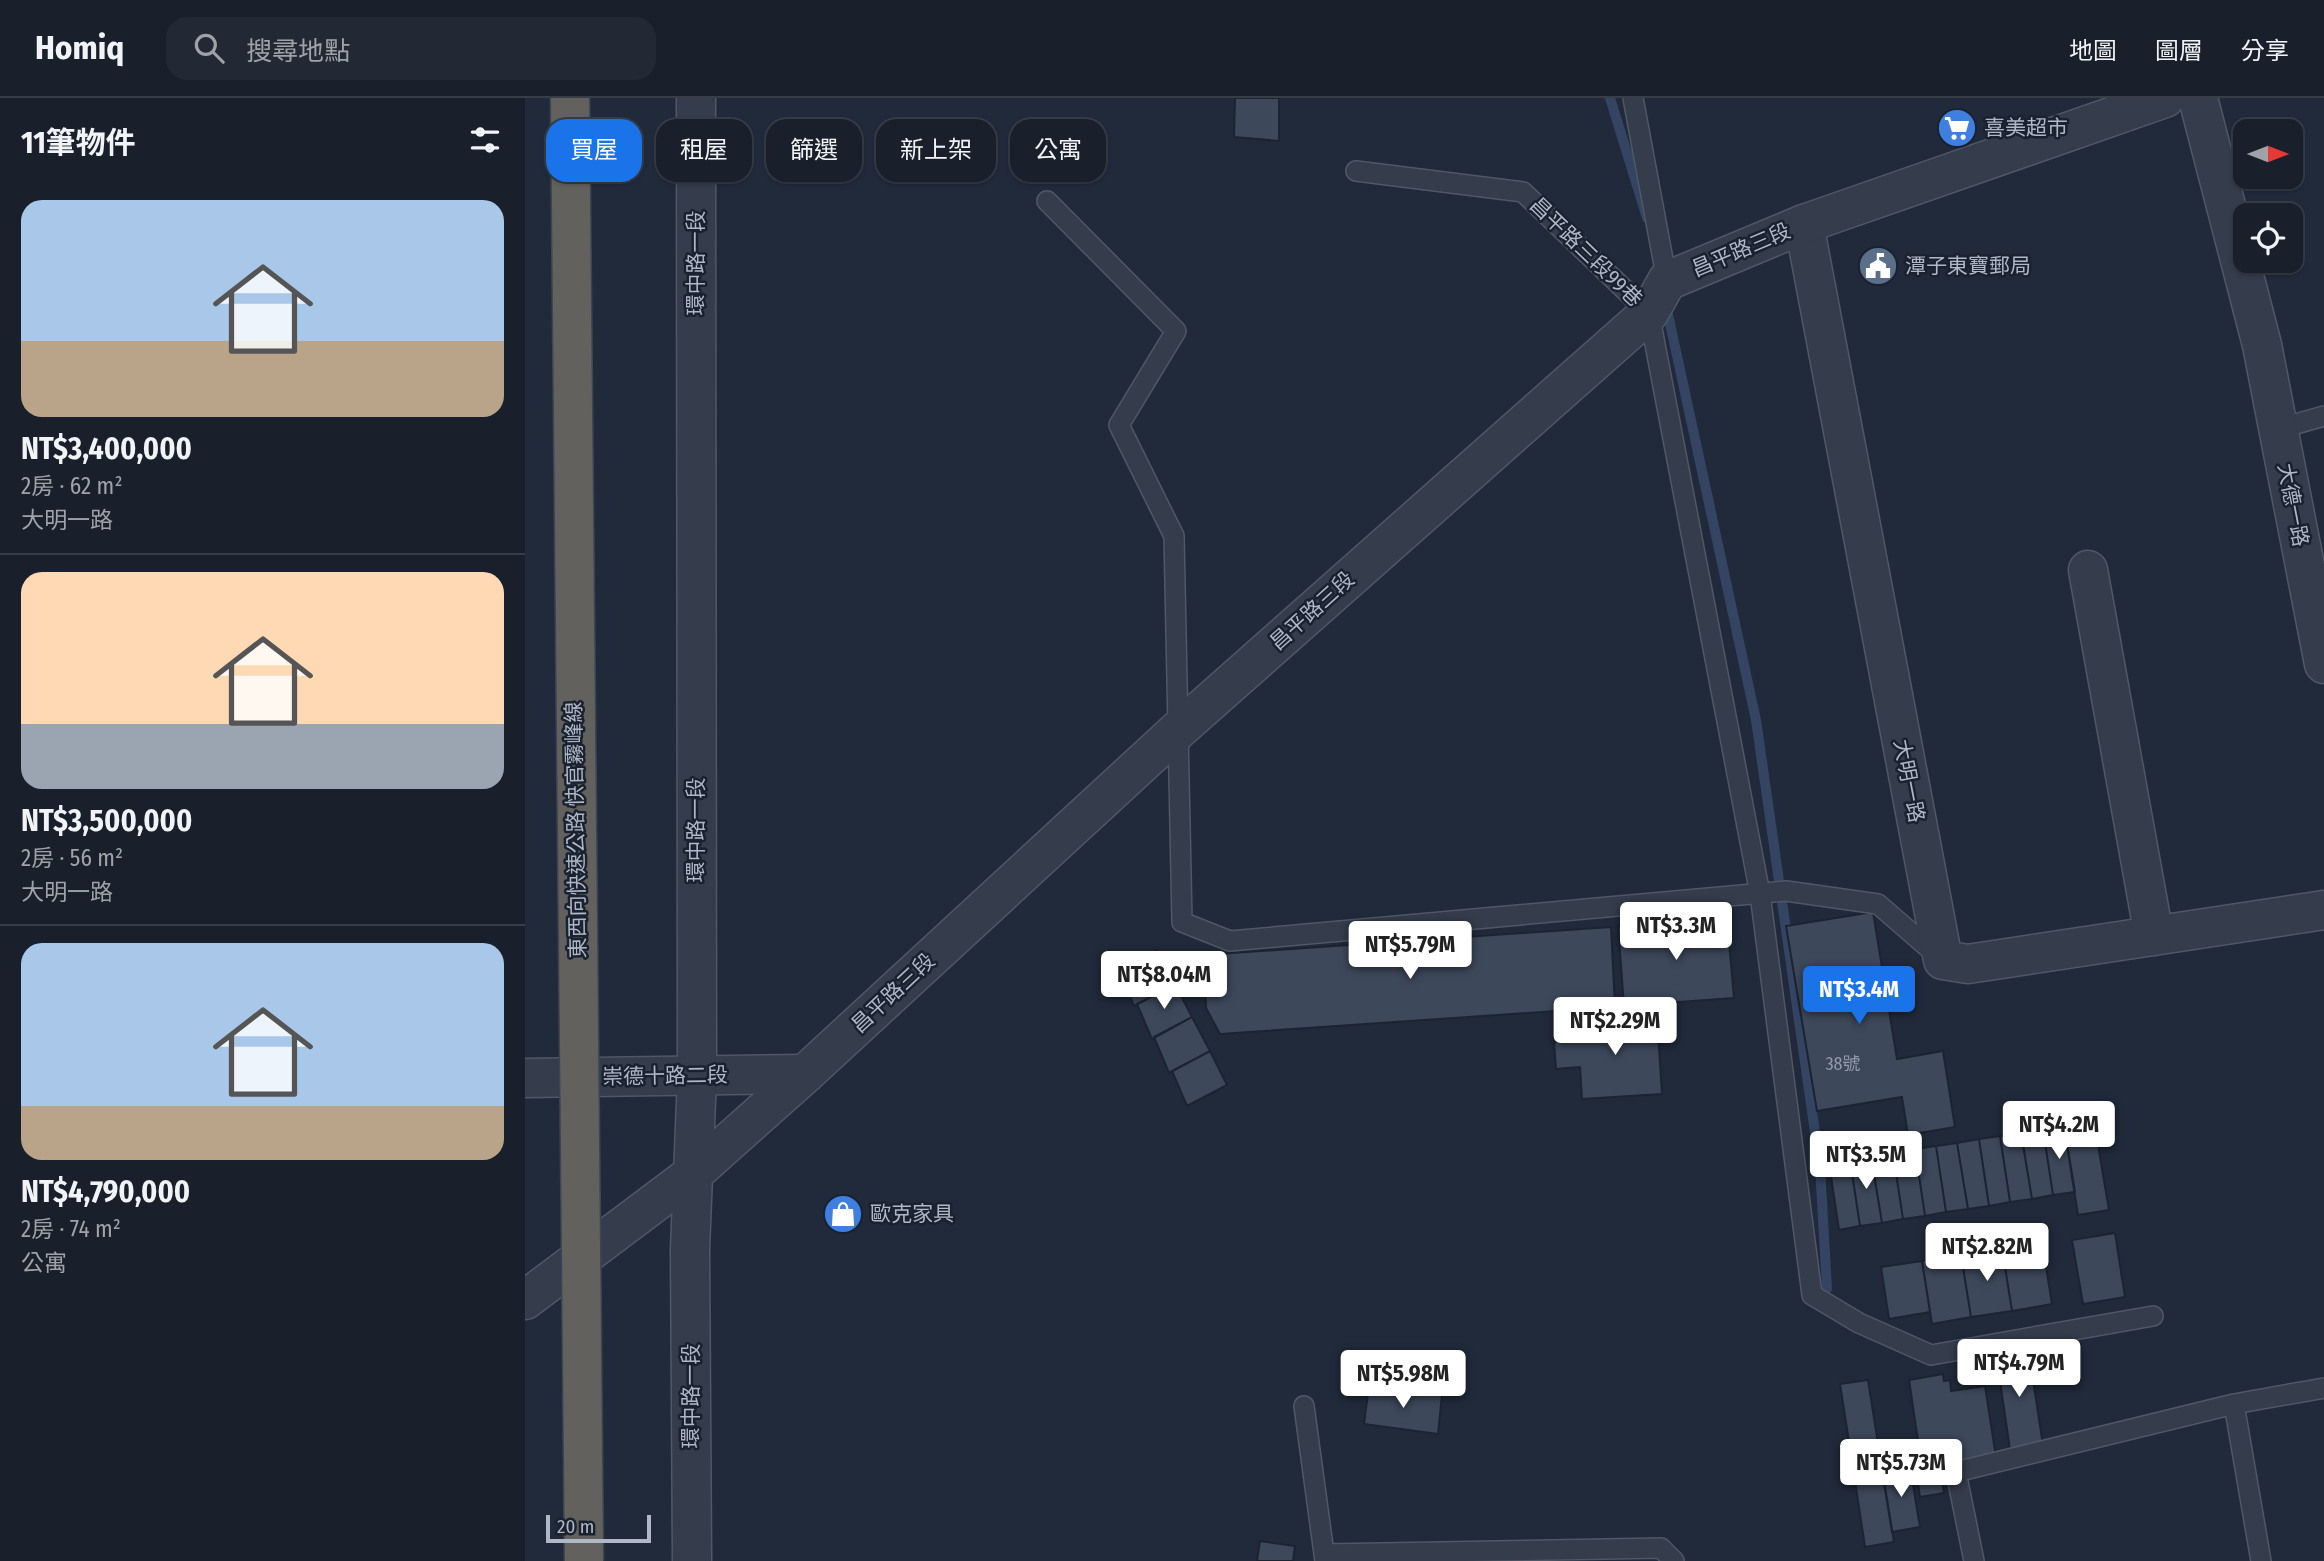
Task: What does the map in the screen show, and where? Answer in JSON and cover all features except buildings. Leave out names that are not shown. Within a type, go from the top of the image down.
[{"type":"highway","name":"東西向快速公路 快官霧峰線","points":[[570,98],[584,1561]]},
{"type":"street","name":"環中路一段","points":[[692,1561],[690,1249],[697,1076],[696,98]]},
{"type":"street","name":"昌平路三段","points":[[537,1291],[694,1173],[1177,731],[1658,297],[1804,224],[2165,98]]},
{"type":"street","name":"大德一路","points":[[2199,98],[2262,345],[2324,664]]},
{"type":"street","name":"大明一路","points":[[1804,224],[1943,960]]},
{"type":"street","points":[[2088,570],[2154,936]]},
{"type":"street","points":[[1943,960],[1968,964],[2324,910]]},
{"type":"street","name":"崇德十路二段","points":[[525,1078],[805,1074]]},
{"type":"lane","points":[[1633,98],[1658,297],[1760,894],[1812,1295],[1859,1323],[1931,1355],[2153,1316]]},
{"type":"lane","name":"昌平路三段99巷","points":[[1356,171],[1523,192],[1658,297]]},
{"type":"lane","points":[[1047,201],[1176,331],[1119,425],[1174,536],[1182,922],[1230,941],[1786,891],[1878,904],[1943,960]]},
{"type":"lane","points":[[2278,429],[2324,416]]},
{"type":"lane","points":[[1974,1561],[1956,1472],[2234,1404],[2324,1388]]},
{"type":"lane","points":[[2234,1404],[2261,1561]]},
{"type":"lane","points":[[1304,1406],[1325,1558],[1661,1548],[1674,1561]]},
{"type":"waterway","points":[[1610,98],[1647,218]]},
{"type":"waterway","points":[[1666,305],[1756,720],[1820,1167],[1827,1289]]},
{"type":"place","name":"喜美超市","points":[[1957,128]]},
{"type":"place","name":"潭子東寶郵局","points":[[1878,266]]},
{"type":"place","name":"歐克家具","points":[[843,1214]]}]
